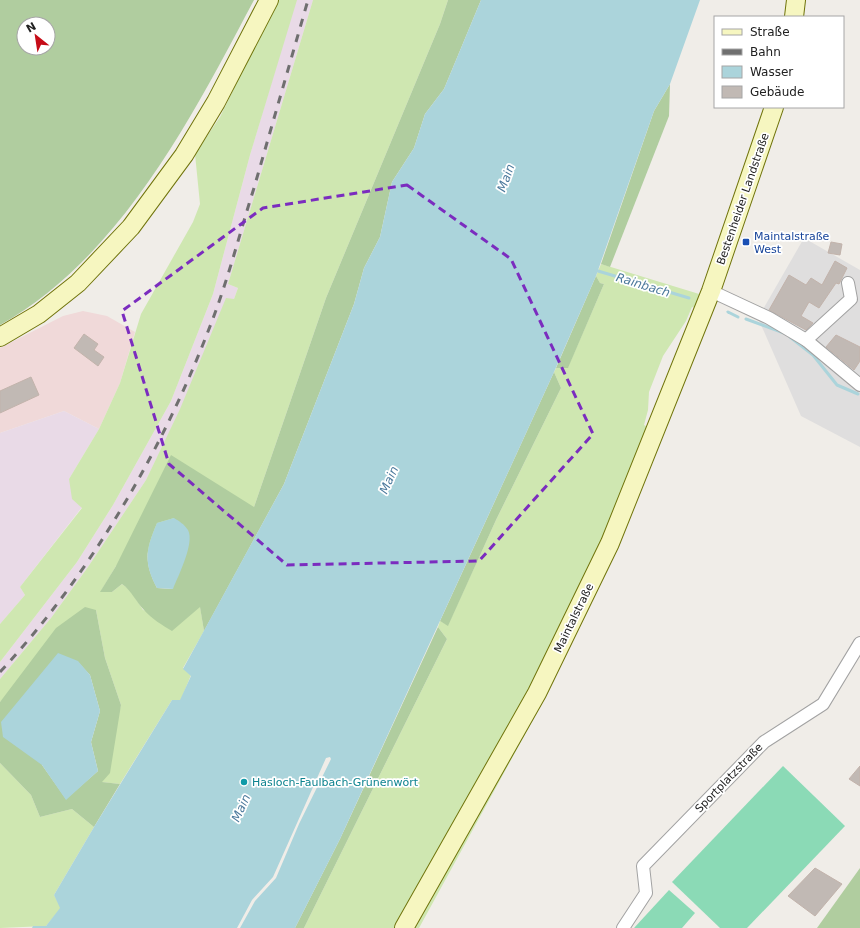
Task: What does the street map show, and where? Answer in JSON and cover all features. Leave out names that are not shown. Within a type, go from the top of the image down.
[{"type":"main road","points":[[0,337],[39,314],[78,282],[131,227],[184,155],[216,102],[269,0]]},
{"type":"main road","points":[[794,16],[796,0]]},
{"type":"main road","name":"Bestenheider Landstraße","points":[[711,291],[774,108]]},
{"type":"main road","name":"Maintalstraße","points":[[404,928],[537,693],[562,643],[610,543],[711,291]]},
{"type":"street","points":[[806,340],[851,300],[848,283]]},
{"type":"street","points":[[711,291],[769,318],[806,340],[860,385]]},
{"type":"street","name":"Sportplatzstraße","points":[[623,928],[646,893],[643,866],[764,742],[823,704],[860,643]]},
{"type":"highlighted area","points":[[407,185],[511,259],[593,434],[479,561],[287,565],[169,464],[122,311],[263,208]]},
{"type":"shaded area","points":[[296,0],[313,0],[228,284],[238,288],[234,299],[146,480],[88,567],[51,618],[0,679],[0,662],[77,562],[113,505],[171,401],[213,294],[250,155]]},
{"type":"shaded area","points":[[804,238],[860,270],[860,447],[801,416],[758,318]]},
{"type":"shaded area","points":[[83,311],[107,316],[135,332],[120,383],[99,429],[64,411],[0,433],[0,348],[63,316]]},
{"type":"shaded area","points":[[64,411],[99,429],[69,479],[82,507],[20,587],[25,595],[0,624],[0,433]]},
{"type":"green space","points":[[0,0],[254,0],[205,91],[178,137],[149,181],[117,224],[82,262],[43,297],[0,325]]},
{"type":"green space","points":[[277,0],[297,0],[250,155],[213,294],[171,401],[113,505],[77,562],[0,662],[0,624],[25,595],[20,587],[82,508],[72,499],[69,479],[99,429],[120,383],[141,314],[193,222],[200,204],[195,154],[220,117]]},
{"type":"green space","points":[[313,0],[448,0],[440,24],[326,298],[254,507],[116,566],[101,591],[112,592],[122,584],[131,591],[143,610],[183,621],[200,606],[204,631],[183,668],[191,675],[180,702],[172,700],[120,784],[101,782],[121,705],[105,658],[96,610],[0,702],[0,679],[51,618],[88,567],[146,480],[180,409],[226,298],[234,299],[238,288],[228,284]]},
{"type":"green space","points":[[448,0],[481,0],[444,89],[425,114],[414,148],[392,182],[380,237],[364,268],[354,304],[284,484],[204,631],[200,607],[172,631],[157,622],[147,613],[129,590],[122,584],[112,592],[100,592],[116,566],[171,455],[254,507],[326,298],[440,24]],"holes":[[[174,518],[172,589],[157,588],[148,562],[148,548],[157,523]]]},
{"type":"green space","points":[[670,84],[669,116],[610,267],[601,264],[654,111]]},
{"type":"green space","points":[[601,264],[709,297],[703,311],[692,307],[686,321],[663,356],[649,392],[648,410],[644,425],[655,431],[538,693],[545,698],[419,928],[304,928],[447,639],[438,627],[440,621],[448,625],[496,520],[561,388],[554,372],[556,368],[568,367],[604,284],[600,283],[596,276]]},
{"type":"green space","points":[[596,276],[600,283],[604,284],[568,368],[556,368]]},
{"type":"green space","points":[[554,372],[561,388],[496,520],[448,626],[440,621]]},
{"type":"green space","points":[[85,607],[96,610],[105,658],[121,705],[110,773],[102,782],[120,784],[94,827],[72,809],[40,817],[31,795],[0,763],[0,702],[56,628]],"holes":[[[77,661],[90,675],[100,711],[91,742],[98,771],[66,799],[42,765]]]},
{"type":"green space","points":[[438,627],[447,639],[304,928],[295,928],[340,839]]},
{"type":"green space","points":[[0,763],[31,795],[40,817],[72,809],[94,827],[54,895],[61,908],[46,926],[0,928]]},
{"type":"green space","points":[[783,766],[845,826],[747,928],[720,928],[672,882]]},
{"type":"green space","points":[[860,868],[860,928],[817,928]]},
{"type":"green space","points":[[669,890],[695,913],[682,928],[634,928]]},
{"type":"water","name":"Main","points":[[481,0],[700,0],[670,84],[654,111],[596,276],[554,372],[340,839],[295,928],[240,928],[255,901],[276,878],[299,824],[331,759],[330,757],[326,758],[273,877],[252,900],[237,928],[32,928],[33,926],[46,926],[60,908],[54,895],[172,700],[180,700],[191,676],[183,669],[284,484],[354,304],[364,268],[380,237],[392,182],[414,148],[425,114],[444,89]]},
{"type":"water","points":[[174,518],[183,524],[188,530],[190,536],[188,551],[173,589],[157,588],[148,563],[148,548],[157,523]]},
{"type":"water","points":[[58,653],[78,661],[90,675],[100,711],[91,742],[98,771],[66,800],[42,765],[3,737],[1,722]]},
{"type":"building","points":[[831,242],[842,244],[840,255],[828,253]]},
{"type":"building","points":[[835,261],[847,268],[839,284],[836,283],[819,308],[809,302],[801,316],[813,323],[806,330],[769,310],[789,275],[806,285],[811,278],[822,285]]},
{"type":"building","points":[[84,334],[98,344],[94,350],[104,357],[98,366],[74,348]]},
{"type":"building","points":[[836,335],[860,347],[860,361],[854,370],[826,347]]},
{"type":"building","points":[[31,377],[39,395],[0,413],[0,391]]},
{"type":"building","points":[[860,766],[860,786],[849,779]]},
{"type":"building","points":[[815,868],[842,884],[815,916],[788,896]]},
{"type":"waterway","name":"Rainbach","points":[[598,271],[689,298]]},
{"type":"waterway","name":"Rainbach","points":[[728,312],[738,317]]},
{"type":"waterway","name":"Rainbach","points":[[746,319],[784,333]]},
{"type":"waterway","name":"Rainbach","points":[[790,337],[813,355],[837,385],[858,394]]},
{"type":"railway","points":[[0,672],[34,633],[66,592],[97,548],[125,503],[175,409],[196,361],[226,282],[308,0]]},
{"type":"place","name":"Maintalstraße West","points":[[746,242]]},
{"type":"place","name":"Hasloch-Faulbach-Grünenwört","points":[[244,782]]}]
